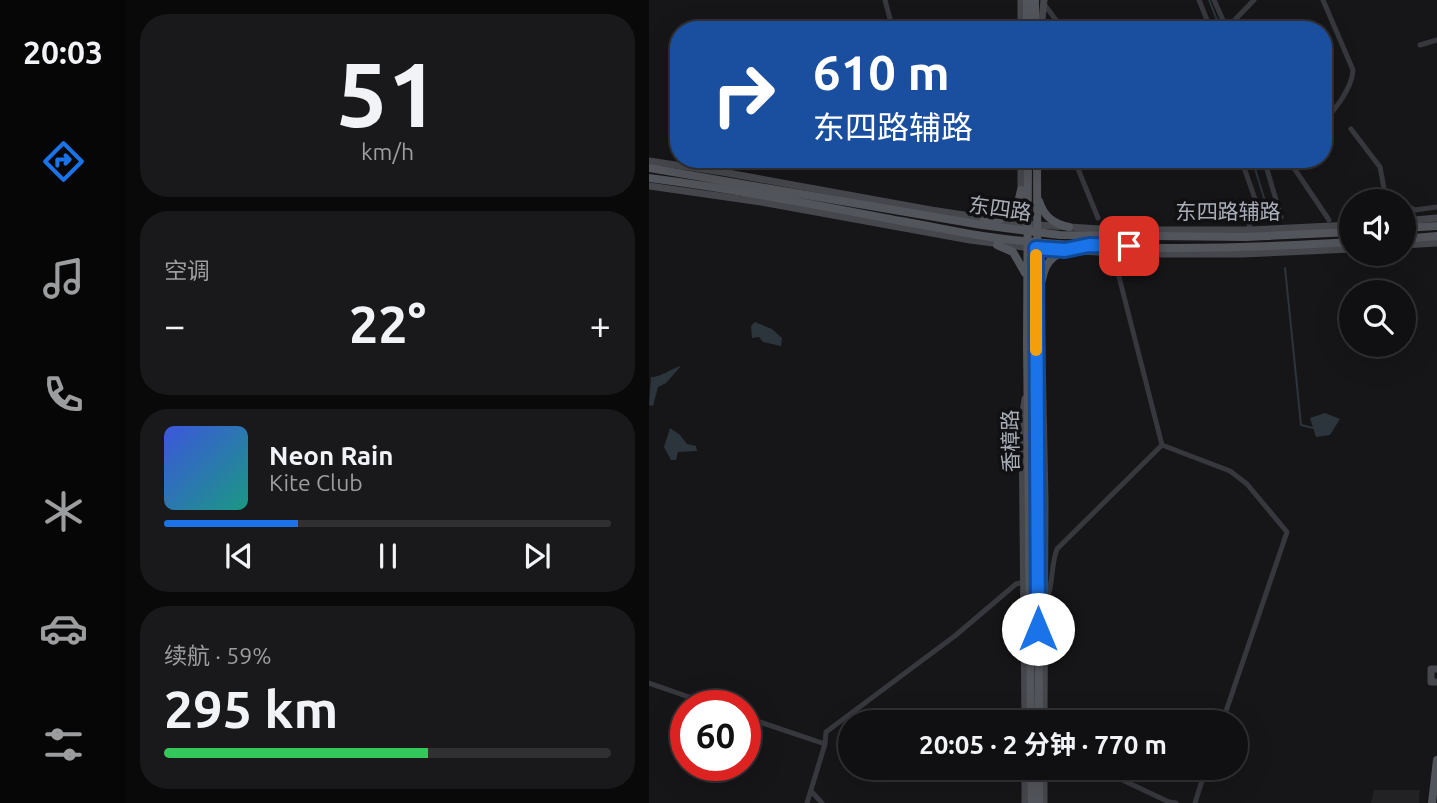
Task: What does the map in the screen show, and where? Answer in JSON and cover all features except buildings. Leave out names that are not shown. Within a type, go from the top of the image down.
[{"type":"main road","points":[[1021,0],[1021,21]]},
{"type":"main road","points":[[1027,0],[1027,21]]},
{"type":"main road","points":[[1037,21],[1041,1]]},
{"type":"main road","points":[[1041,1],[1041,21]]},
{"type":"main road","name":"东四路辅路","points":[[649,161],[670,164]]},
{"type":"main road","name":"东四路","points":[[649,168],[967,222],[1032,237],[1272,237],[1339,233]]},
{"type":"main road","name":"东四路辅路","points":[[696,168],[995,221],[1065,250],[1275,254],[1339,250]]},
{"type":"main road","points":[[967,222],[995,221],[1012,214],[1018,204],[1021,190],[1021,168]]},
{"type":"main road","name":"香樟路","points":[[1028,168],[1032,237],[1039,710]]},
{"type":"main road","name":"香樟路","points":[[1031,710],[1027,280],[1036,168]]},
{"type":"main road","name":"东四路","points":[[649,178],[764,195],[915,223],[1089,245],[1284,247],[1339,243]]},
{"type":"main road","name":"东四路辅路","points":[[649,186],[761,202],[997,244],[1069,227],[1250,230],[1339,226]]},
{"type":"main road","points":[[1021,190],[1042,280],[1044,710]]},
{"type":"main road","points":[[1036,190],[1044,213],[1056,223],[1069,227]]},
{"type":"main road","points":[[919,207],[944,218]]},
{"type":"main road","points":[[1416,220],[1437,218]]},
{"type":"main road","points":[[915,223],[939,235]]},
{"type":"main road","points":[[1416,227],[1437,226]]},
{"type":"main road","points":[[1113,229],[1133,236]]},
{"type":"main road","points":[[1416,238],[1437,236]]},
{"type":"main road","points":[[1416,245],[1437,243]]},
{"type":"main road","points":[[997,244],[1016,255],[1027,280]]},
{"type":"main road","points":[[1042,280],[1049,260],[1065,250],[1089,245]]},
{"type":"main road","points":[[1100,246],[1122,253]]},
{"type":"main road","points":[[1025,710],[1022,420],[1027,384]]},
{"type":"main road","points":[[1038,654],[1044,630]]},
{"type":"main road","points":[[1437,669],[1431,670],[1431,682],[1437,682]]},
{"type":"main road","points":[[1432,803],[1437,760]]},
{"type":"main road","points":[[1025,780],[1025,803]]},
{"type":"main road","points":[[1031,780],[1032,803]]},
{"type":"main road","points":[[1039,780],[1039,803]]},
{"type":"main road","points":[[1044,780],[1045,803]]},
{"type":"street","points":[[885,0],[891,21]]},
{"type":"street","points":[[1199,0],[1207,21]]},
{"type":"street","points":[[1214,0],[1223,21]]},
{"type":"street","points":[[1234,21],[1254,0]]},
{"type":"street","points":[[1323,0],[1353,70],[1352,78],[1332,112]]},
{"type":"street","points":[[1041,1],[1056,21]]},
{"type":"street","points":[[1420,45],[1437,40]]},
{"type":"street","points":[[1351,130],[1380,167],[1384,189]]},
{"type":"street","points":[[1078,168],[1098,218]]},
{"type":"street","points":[[1244,168],[1262,219]]},
{"type":"street","points":[[1250,230],[1249,222],[1281,216],[1266,168]]},
{"type":"street","points":[[1294,168],[1329,220]]},
{"type":"street","points":[[1416,211],[1437,208]]},
{"type":"street","points":[[1117,269],[1162,445]]},
{"type":"street","points":[[1044,604],[1051,592],[1051,564],[1057,549],[1162,445]]},
{"type":"street","points":[[1162,445],[1230,471],[1247,484],[1287,532],[1226,710]]},
{"type":"street","points":[[807,803],[826,733],[956,635],[1016,584],[1024,582]]},
{"type":"street","points":[[649,683],[670,690]]},
{"type":"street","points":[[761,722],[825,744]]},
{"type":"street","points":[[1123,780],[1176,803]]},
{"type":"street","points":[[1194,803],[1202,780]]},
{"type":"street","points":[[811,791],[822,803]]},
{"type":"shaded area","points":[[755,322],[772,329],[782,338],[781,346],[763,342],[759,337],[752,338],[751,326]]},
{"type":"shaded area","points":[[681,366],[666,383],[658,387],[653,406],[649,405],[651,377]]},
{"type":"shaded area","points":[[1325,413],[1340,419],[1330,435],[1316,437],[1310,418]]},
{"type":"shaded area","points":[[670,428],[687,444],[696,446],[697,451],[678,452],[676,460],[671,460],[664,447]]},
{"type":"shaded area","points":[[1374,790],[1420,790],[1419,803],[1371,803]]},
{"type":"waterway","points":[[1209,0],[1217,21]]},
{"type":"waterway","points":[[1255,168],[1269,214]]},
{"type":"waterway","points":[[1285,268],[1301,425],[1313,428]]},
{"type":"slow traffic","points":[[1036,255],[1036,350]]},
{"type":"route","points":[[1038,629],[1036,248],[1065,250],[1089,245],[1129,246]]}]
